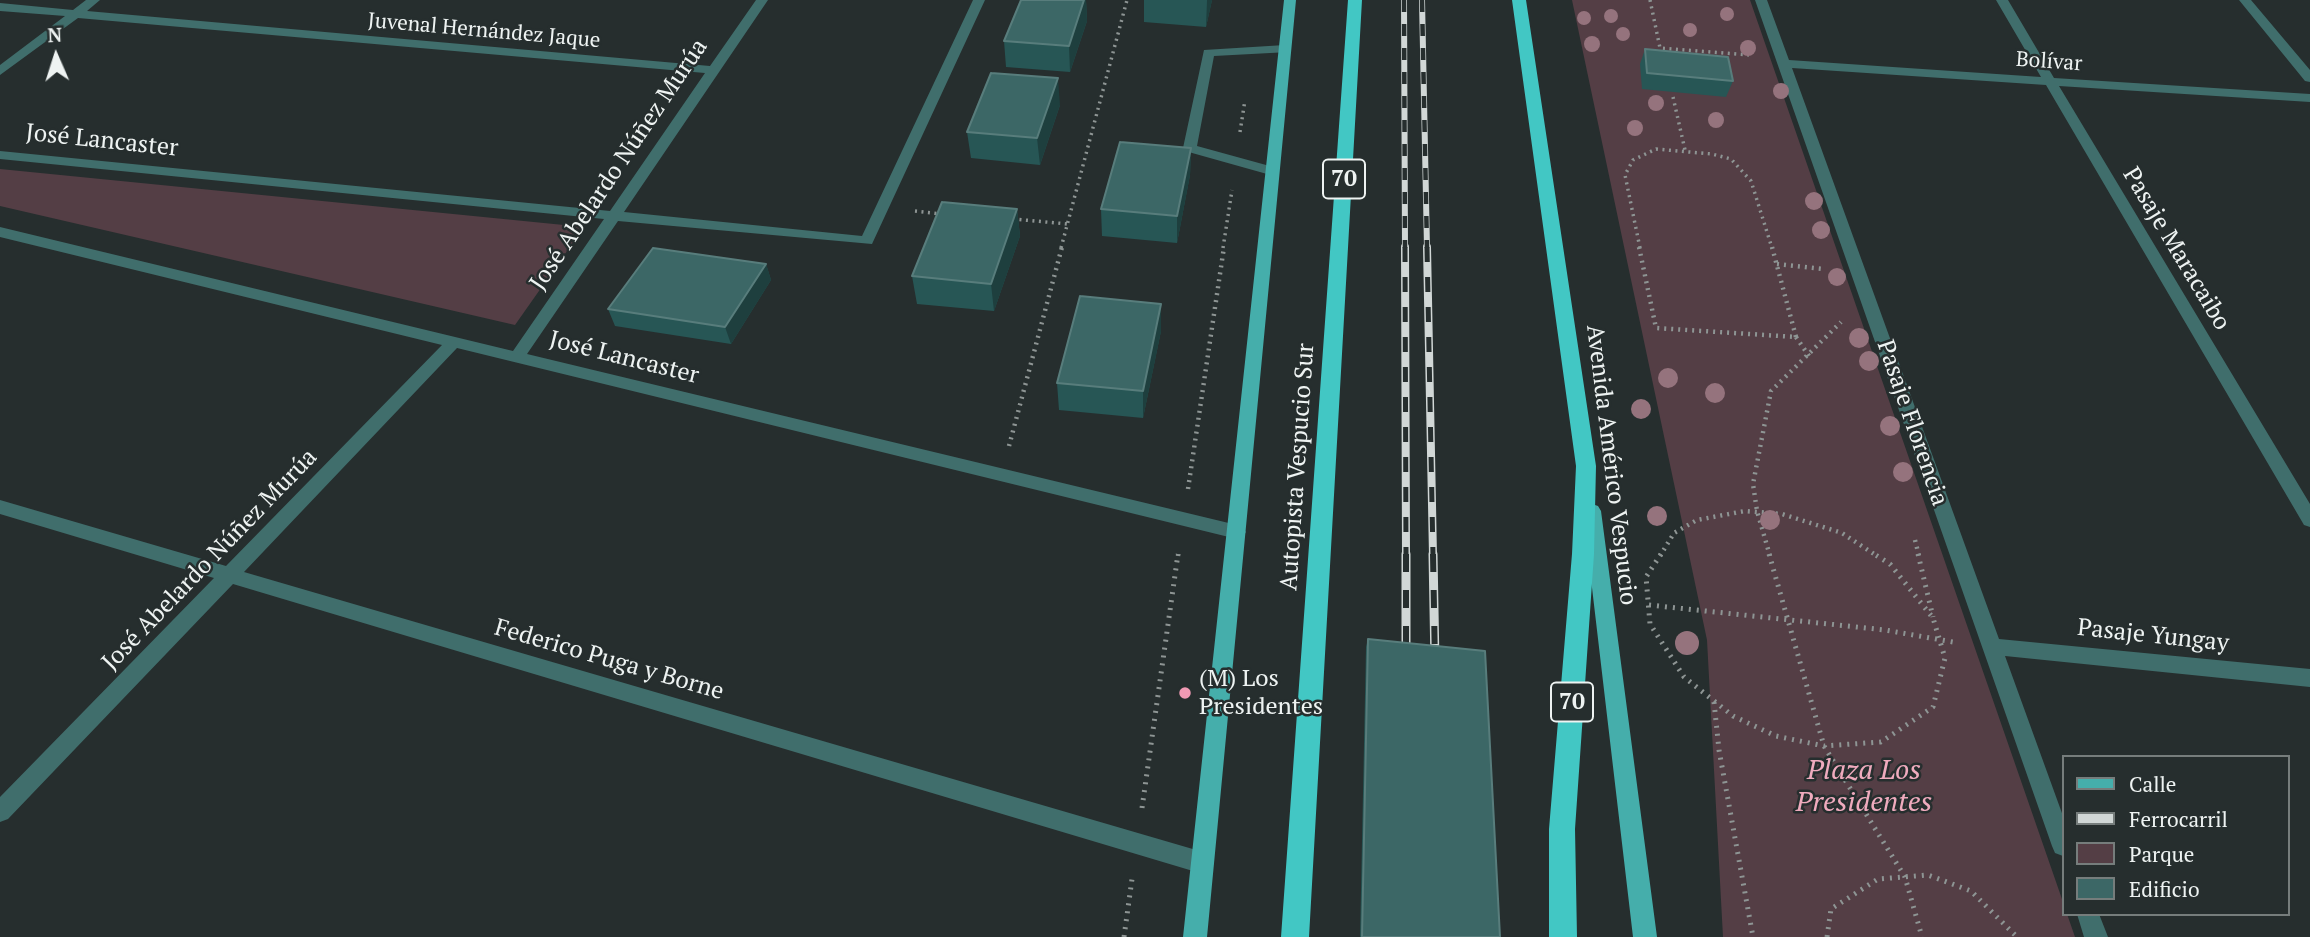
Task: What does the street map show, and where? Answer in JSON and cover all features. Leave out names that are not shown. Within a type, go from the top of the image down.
[{"type":"highway","name":"Autopista Vespucio Sur","points":[[1296,937],[1355,0]]},
{"type":"highway","name":"Avenida Américo Vespucio","points":[[1519,0],[1586,466]]},
{"type":"highway","name":"70","points":[[1563,937],[1562,828],[1582,566],[1586,466]]},
{"type":"main road","points":[[1195,937],[1290,0]]},
{"type":"main road","name":"Avenida Américo Vespucio","points":[[1586,466],[1645,937]]},
{"type":"street","points":[[0,71],[94,0]]},
{"type":"street","name":"José Abelardo Núñez Murúa","points":[[517,357],[762,0]]},
{"type":"street","points":[[882,209],[979,0]]},
{"type":"street","name":"Pasaje Florencia","points":[[1761,0],[2062,843]]},
{"type":"street","name":"Pasaje Maracaibo","points":[[2002,0],[2310,520]]},
{"type":"street","points":[[2245,0],[2310,78]]},
{"type":"street","name":"Juvenal Hernández Jaque","points":[[0,7],[713,70]]},
{"type":"street","points":[[1272,171],[1190,148],[1208,53],[1285,49]]},
{"type":"street","name":"Bolívar","points":[[1784,64],[2310,98]]},
{"type":"street","name":"José Lancaster","points":[[0,155],[867,241],[882,209]]},
{"type":"street","name":"José Lancaster","points":[[0,232],[1237,532]]},
{"type":"street","name":"José Abelardo Núñez Murúa","points":[[0,812],[454,342]]},
{"type":"street","name":"Federico Puga y Borne","points":[[0,508],[1203,863]]},
{"type":"street","name":"Pasaje Yungay","points":[[1990,646],[2310,678]]},
{"type":"street","points":[[2089,916],[2096,937]]},
{"type":"path","points":[[1002,474],[1127,0]]},
{"type":"path","points":[[1650,0],[1660,48],[1754,55]]},
{"type":"path","points":[[1124,937],[1251,51]]},
{"type":"path","points":[[1673,97],[1685,150]]},
{"type":"path","points":[[1796,337],[1656,328],[1625,175],[1633,160],[1656,149],[1685,150],[1731,159],[1751,181],[1796,337],[1809,356]]},
{"type":"path","points":[[882,209],[948,214]]},
{"type":"path","points":[[1002,219],[1068,224]]},
{"type":"path","points":[[1777,264],[1827,270],[1823,257]]},
{"type":"path","points":[[1846,332],[1842,320],[1809,356],[1771,391],[1753,484],[1757,511],[1824,746],[1905,877],[1922,937]]},
{"type":"path","points":[[1911,530],[1945,658],[1933,706],[1881,742],[1824,746],[1776,736],[1733,716],[1684,677],[1650,624],[1646,578],[1674,533],[1697,520],[1745,511],[1783,514],[1842,533],[1890,564],[1933,618]]},
{"type":"path","points":[[1649,605],[1885,631],[1940,641],[1990,646]]},
{"type":"path","points":[[1714,701],[1719,750],[1753,937]]},
{"type":"path","points":[[1826,937],[1831,909],[1878,879],[1928,875],[1971,891],[2017,937]]},
{"type":"green space","name":"Plaza Los Presidentes","points":[[1572,0],[1750,0],[2062,899],[2062,916],[2068,916],[2075,937],[1723,937],[1707,640]]},
{"type":"green space","points":[[0,169],[584,227],[515,325],[0,206]]},
{"type":"building","points":[[1021,0],[1084,0],[1069,46],[1004,41]]},
{"type":"building","points":[[1645,49],[1728,57],[1733,81],[1647,73]]},
{"type":"building","points":[[991,73],[1058,78],[1037,138],[967,132]]},
{"type":"building","points":[[1120,142],[1191,148],[1177,216],[1101,209]]},
{"type":"building","points":[[942,202],[1017,209],[991,284],[912,276]]},
{"type":"building","points":[[653,248],[766,264],[725,327],[608,309]]},
{"type":"building","points":[[1080,296],[1161,304],[1143,391],[1057,383]]},
{"type":"building","points":[[1368,639],[1485,651],[1500,937],[1362,937]]},
{"type":"railway","points":[[1404,0],[1405,248]]},
{"type":"railway","points":[[1422,0],[1427,248]]},
{"type":"railway","points":[[1405,247],[1406,556]]},
{"type":"railway","points":[[1427,247],[1433,556]]},
{"type":"railway","points":[[1433,554],[1435,664]]},
{"type":"railway","points":[[1406,556],[1406,661]]},
{"type":"place","name":"(M) Los Presidentes","points":[[1185,693]]}]
